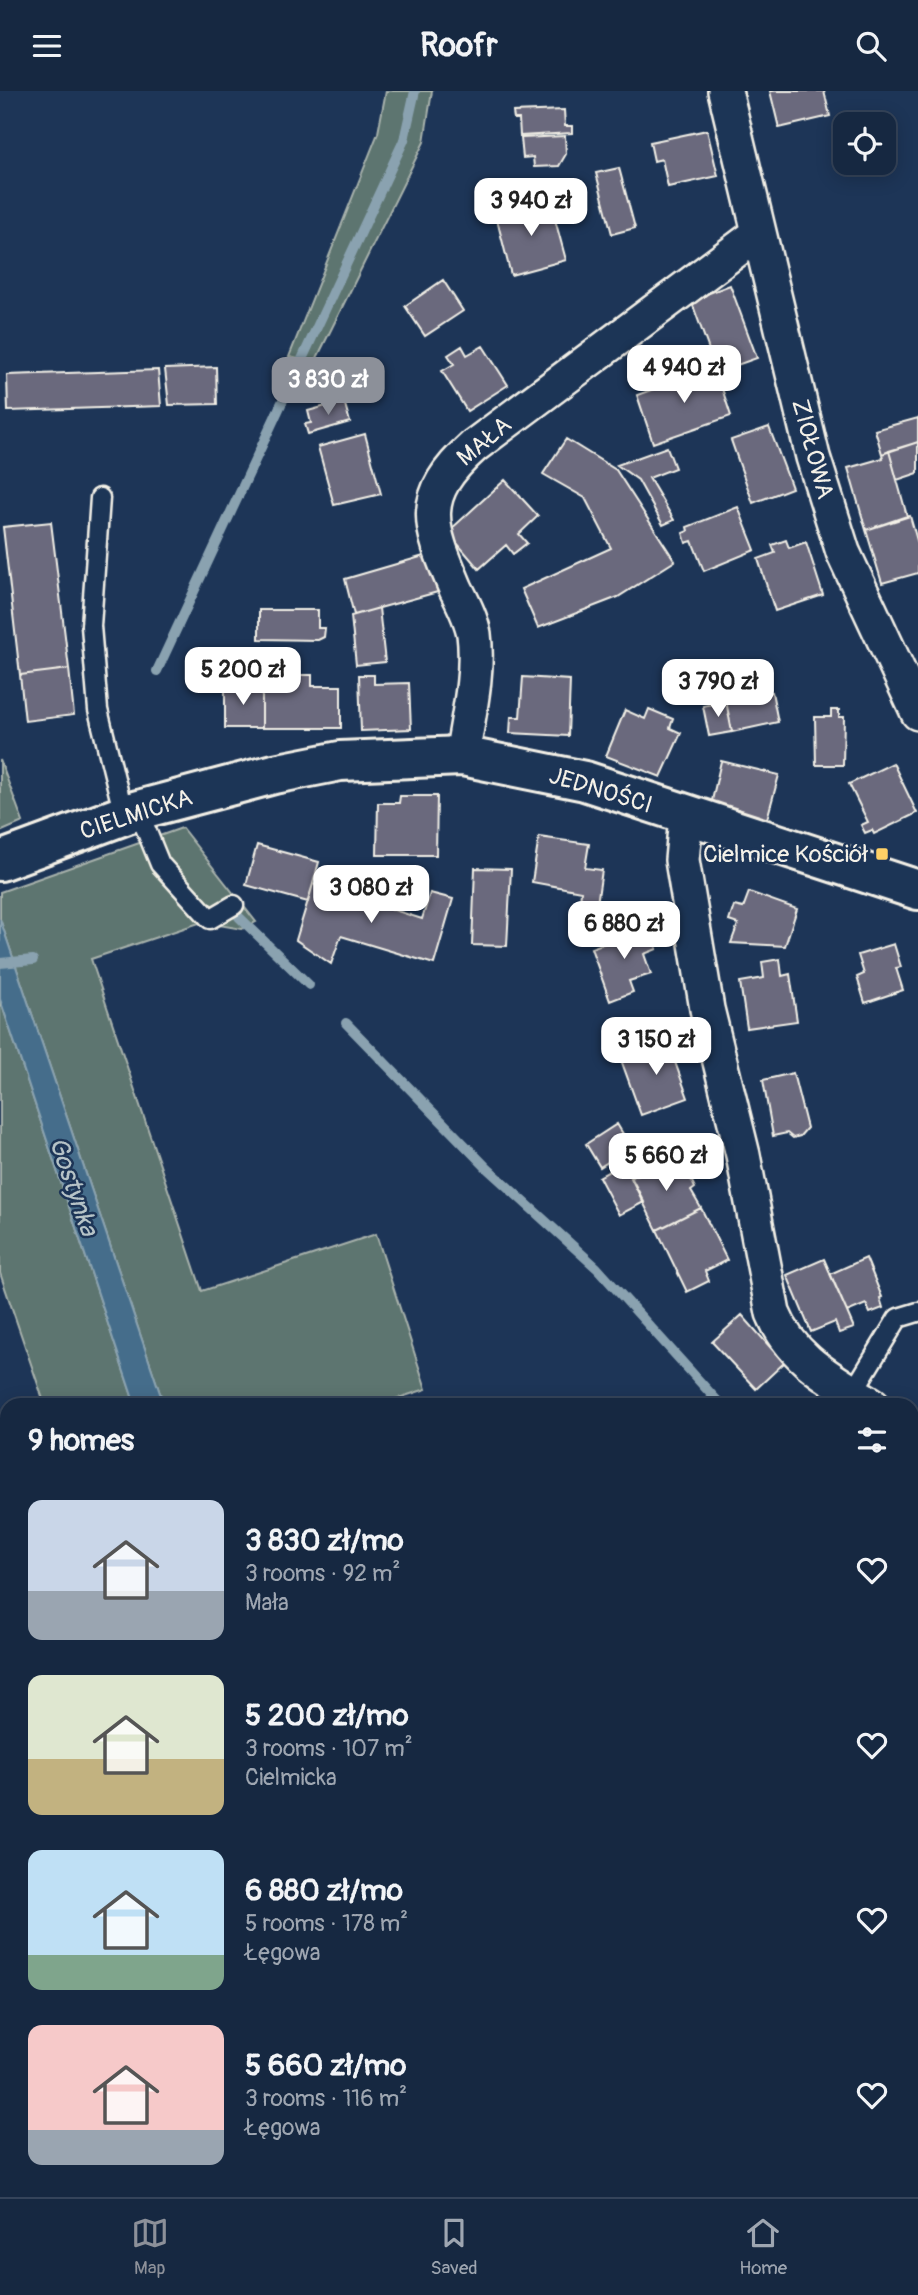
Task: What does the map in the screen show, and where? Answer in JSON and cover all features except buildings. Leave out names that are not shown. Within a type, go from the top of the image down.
[{"type":"street","name":"ZIOŁOWA","points":[[724,91],[813,457],[843,552],[918,713]]},
{"type":"street","name":"MAŁA","points":[[462,756],[470,711],[474,635],[436,533],[434,506],[441,481],[474,446],[759,233]]},
{"type":"street","name":"JEDNOŚCI","points":[[274,774],[340,761],[462,756],[585,782],[686,817],[918,890]]},
{"type":"street","name":"CIELMICKA","points":[[8,858],[131,813],[274,774]]},
{"type":"street","points":[[686,817],[682,860],[707,1009],[743,1155],[769,1303],[782,1334],[796,1352],[813,1367],[861,1398]]},
{"type":"lane","points":[[100,498],[91,626],[98,710],[131,813],[160,864],[210,919],[234,905]]},
{"type":"lane","points":[[863,1398],[898,1318],[918,1312]]},
{"type":"green space","points":[[386,91],[432,91],[424,142],[315,362],[289,357],[378,133]]},
{"type":"green space","points":[[0,760],[23,822],[0,832]]},
{"type":"green space","points":[[182,828],[256,922],[242,929],[202,922],[91,959],[202,1291],[376,1234],[426,1389],[398,1398],[162,1398],[0,919],[0,892]]},
{"type":"green space","points":[[0,999],[133,1398],[43,1398],[0,1273]]},
{"type":"water","name":"Gostynka","points":[[0,919],[162,1398],[133,1398],[0,999]]},
{"type":"waterway","points":[[157,671],[404,140],[415,91]]},
{"type":"waterway","points":[[239,917],[309,985]]},
{"type":"waterway","points":[[0,963],[33,960]]},
{"type":"waterway","points":[[346,1023],[488,1169],[597,1268],[715,1398]]},
{"type":"place","name":"Cielmice Kościół","points":[[882,854]]}]
